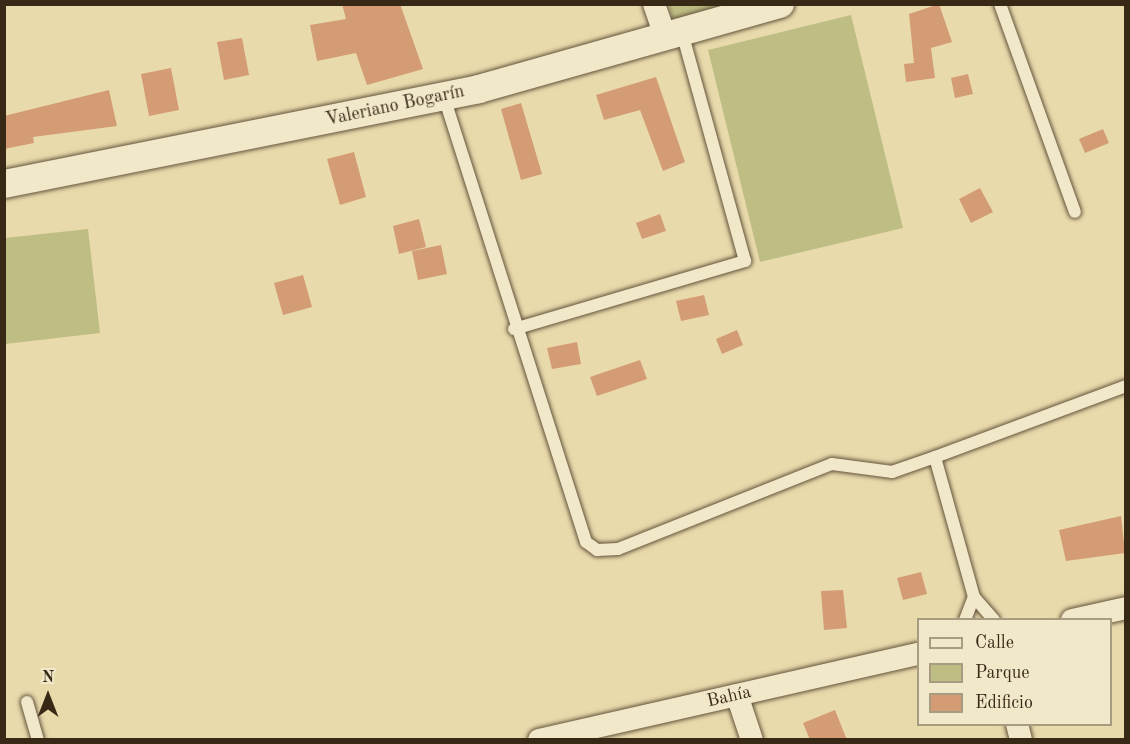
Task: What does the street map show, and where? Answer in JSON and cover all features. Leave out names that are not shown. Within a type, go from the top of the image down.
[{"type":"street","points":[[654,4],[673,34]]},
{"type":"street","name":"Valeriano Bogarín","points":[[4,184],[444,97],[780,4]]},
{"type":"street","points":[[1081,618],[1125,608]]},
{"type":"street","name":"Bahía","points":[[539,740],[917,654]]},
{"type":"street","points":[[737,695],[752,740]]},
{"type":"lane","points":[[1000,4],[1075,212]]},
{"type":"lane","points":[[514,329],[745,261],[673,34]]},
{"type":"lane","points":[[444,97],[577,528],[597,550],[618,549],[832,464],[892,472],[1125,386]]},
{"type":"lane","points":[[935,457],[974,597],[992,618]]},
{"type":"lane","points":[[966,618],[974,597]]},
{"type":"lane","points":[[27,702],[38,740]]},
{"type":"green space","points":[[668,4],[726,5],[673,19]]},
{"type":"green space","points":[[851,15],[903,228],[760,262],[708,50]]},
{"type":"green space","points":[[88,229],[100,333],[5,344],[5,238]]},
{"type":"building","points":[[342,4],[400,4],[423,69],[367,85],[356,53],[317,61],[310,25],[346,19]]},
{"type":"building","points":[[939,4],[952,42],[931,48],[935,78],[906,82],[904,64],[914,63],[909,14]]},
{"type":"building","points":[[242,38],[249,75],[224,80],[217,42]]},
{"type":"building","points":[[171,68],[179,110],[149,116],[141,74]]},
{"type":"building","points":[[968,74],[973,94],[955,98],[951,78]]},
{"type":"building","points":[[656,77],[685,162],[663,171],[640,110],[604,120],[596,95]]},
{"type":"building","points":[[109,90],[117,126],[33,137],[34,143],[4,149],[4,116]]},
{"type":"building","points":[[521,103],[542,174],[521,180],[501,109]]},
{"type":"building","points":[[1103,129],[1109,143],[1085,153],[1079,139]]},
{"type":"building","points":[[354,152],[366,197],[340,205],[327,159]]},
{"type":"building","points":[[980,188],[993,212],[971,223],[959,199]]},
{"type":"building","points":[[660,214],[666,231],[642,239],[636,223]]},
{"type":"building","points":[[419,219],[426,247],[399,254],[393,226]]},
{"type":"building","points":[[441,245],[447,274],[418,280],[412,251]]},
{"type":"building","points":[[303,275],[312,307],[283,315],[274,283]]},
{"type":"building","points":[[704,295],[709,315],[681,321],[676,301]]},
{"type":"building","points":[[737,330],[743,345],[722,354],[716,339]]},
{"type":"building","points":[[577,342],[581,364],[552,369],[547,348]]},
{"type":"building","points":[[640,360],[647,379],[597,396],[590,377]]},
{"type":"building","points":[[1121,516],[1125,553],[1066,561],[1059,530]]},
{"type":"building","points":[[921,572],[927,594],[903,600],[897,578]]},
{"type":"building","points":[[843,590],[847,628],[824,630],[821,591]]},
{"type":"building","points":[[835,710],[847,740],[810,740],[803,723]]}]
